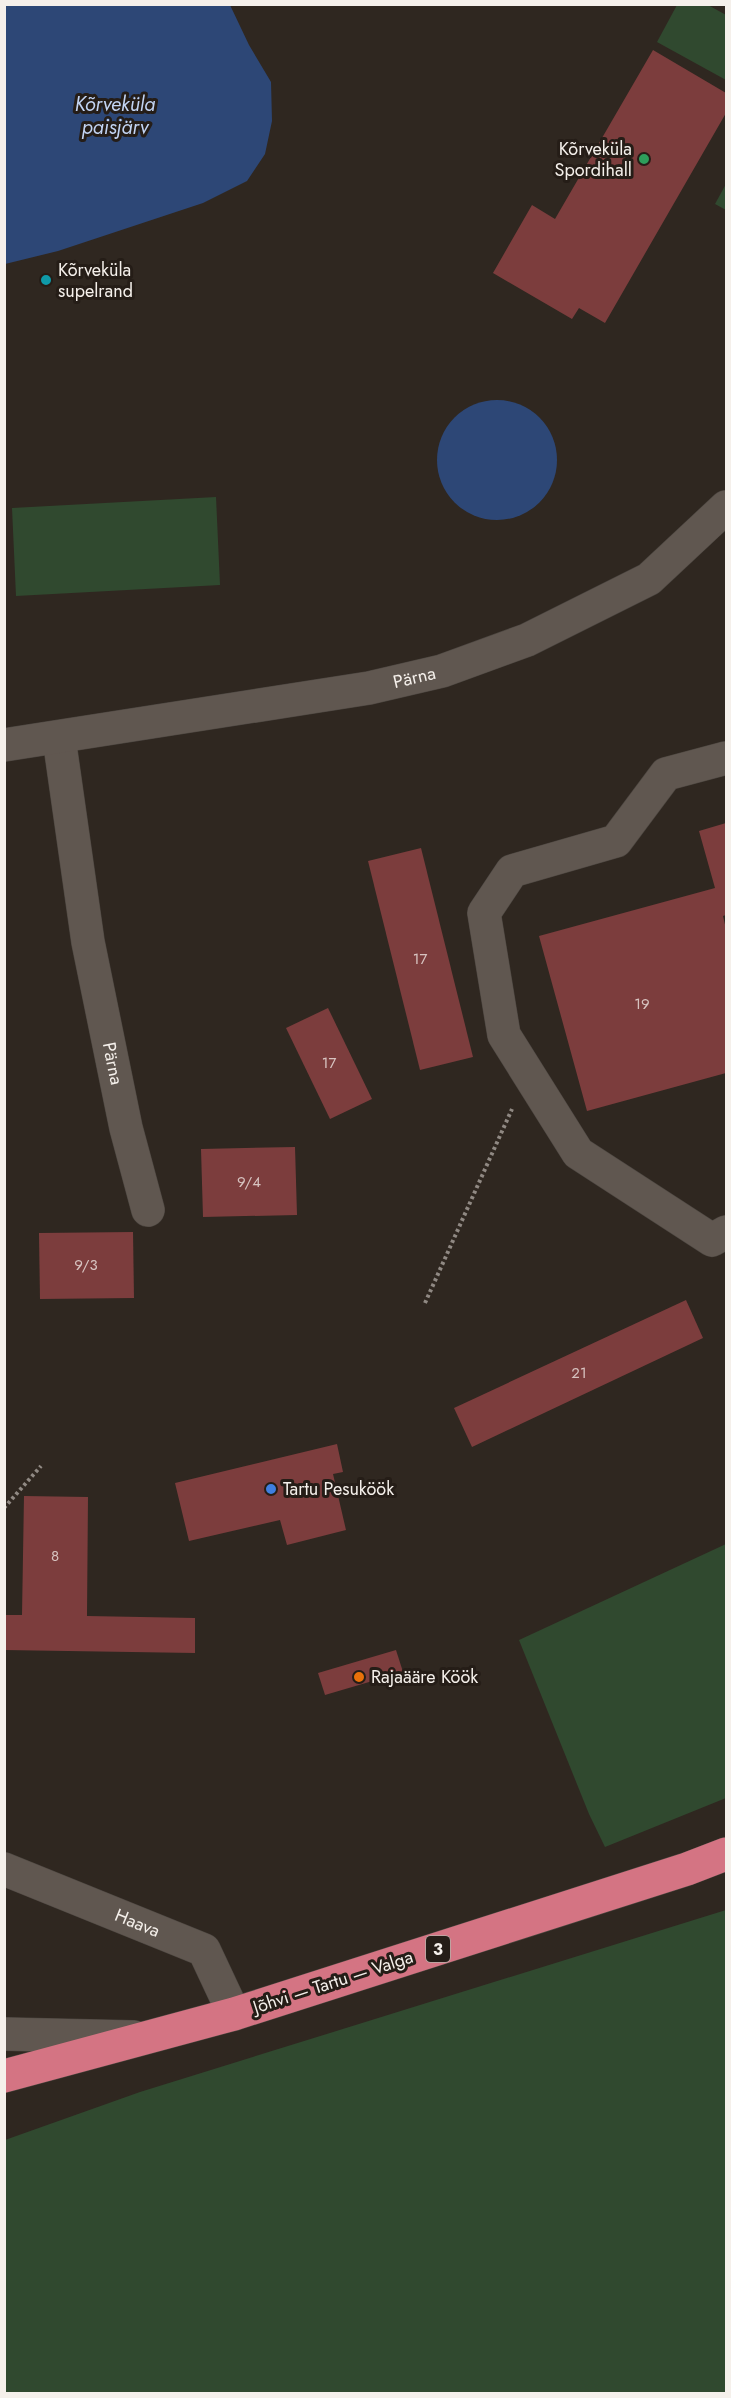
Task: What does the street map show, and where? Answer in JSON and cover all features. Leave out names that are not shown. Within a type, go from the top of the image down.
[{"type":"highway","name":"Jõhvi — Tartu — Valga","points":[[4,2076],[234,2014],[687,1869],[726,1854]]},
{"type":"street","name":"Pärna","points":[[4,745],[369,688],[442,671],[527,640],[649,579],[726,507]]},
{"type":"street","name":"Pärna","points":[[58,738],[88,942],[126,1128],[148,1210]]},
{"type":"street","points":[[726,758],[666,774],[616,841],[512,871],[484,913],[504,1035],[578,1153],[712,1240],[726,1232]]},
{"type":"street","name":"Haava","points":[[4,1869],[204,1950],[234,2014]]},
{"type":"street","points":[[4,2034],[148,2037]]},
{"type":"path","points":[[425,1303],[528,1073]]},
{"type":"path","points":[[4,1508],[41,1466]]},
{"type":"green space","points":[[677,5],[708,5],[726,15],[726,80],[657,42]]},
{"type":"green space","points":[[726,184],[726,210],[715,204]]},
{"type":"green space","points":[[216,497],[220,585],[16,596],[12,508]]},
{"type":"green space","points":[[726,1544],[726,1798],[605,1847],[589,1814],[519,1640]]},
{"type":"green space","points":[[726,1910],[726,2393],[5,2393],[5,2140],[140,2092]]},
{"type":"water","name":"Kõrveküla paisjärv","points":[[4,5],[230,5],[249,45],[271,82],[272,121],[265,154],[247,181],[203,203],[58,251],[5,264]]},
{"type":"water","points":[[497,400],[520,404],[540,417],[553,437],[557,460],[553,483],[540,503],[520,516],[497,520],[474,516],[454,503],[441,483],[437,460],[441,437],[454,417],[474,404]]},
{"type":"building","name":"Kõrveküla Spordihall","points":[[653,50],[726,93],[726,113],[605,323],[579,308],[572,319],[493,273],[532,205],[555,219]]},
{"type":"building","points":[[726,823],[726,915],[723,916],[726,929],[726,1073],[587,1111],[539,936],[715,888],[699,831]]},
{"type":"building","points":[[421,848],[473,1057],[420,1070],[368,861]]},
{"type":"building","points":[[328,1008],[372,1099],[330,1119],[286,1028]]},
{"type":"building","points":[[295,1147],[297,1215],[203,1217],[201,1149]]},
{"type":"building","points":[[133,1232],[134,1298],[40,1299],[39,1233]]},
{"type":"building","points":[[686,1300],[703,1338],[472,1447],[454,1408]]},
{"type":"building","points":[[337,1444],[343,1472],[333,1474],[346,1530],[287,1545],[280,1520],[189,1541],[175,1483]]},
{"type":"building","points":[[24,1496],[88,1497],[87,1616],[195,1618],[195,1653],[4,1650],[4,1615],[22,1615]]},
{"type":"building","points":[[396,1650],[403,1672],[325,1695],[318,1673]]},
{"type":"place","name":"Kõrveküla Spordihall","points":[[644,159]]},
{"type":"place","name":"Kõrveküla supelrand","points":[[46,280]]},
{"type":"place","name":"Tartu Pesuköök","points":[[271,1489]]},
{"type":"place","name":"Rajaääre Köök","points":[[359,1677]]}]
